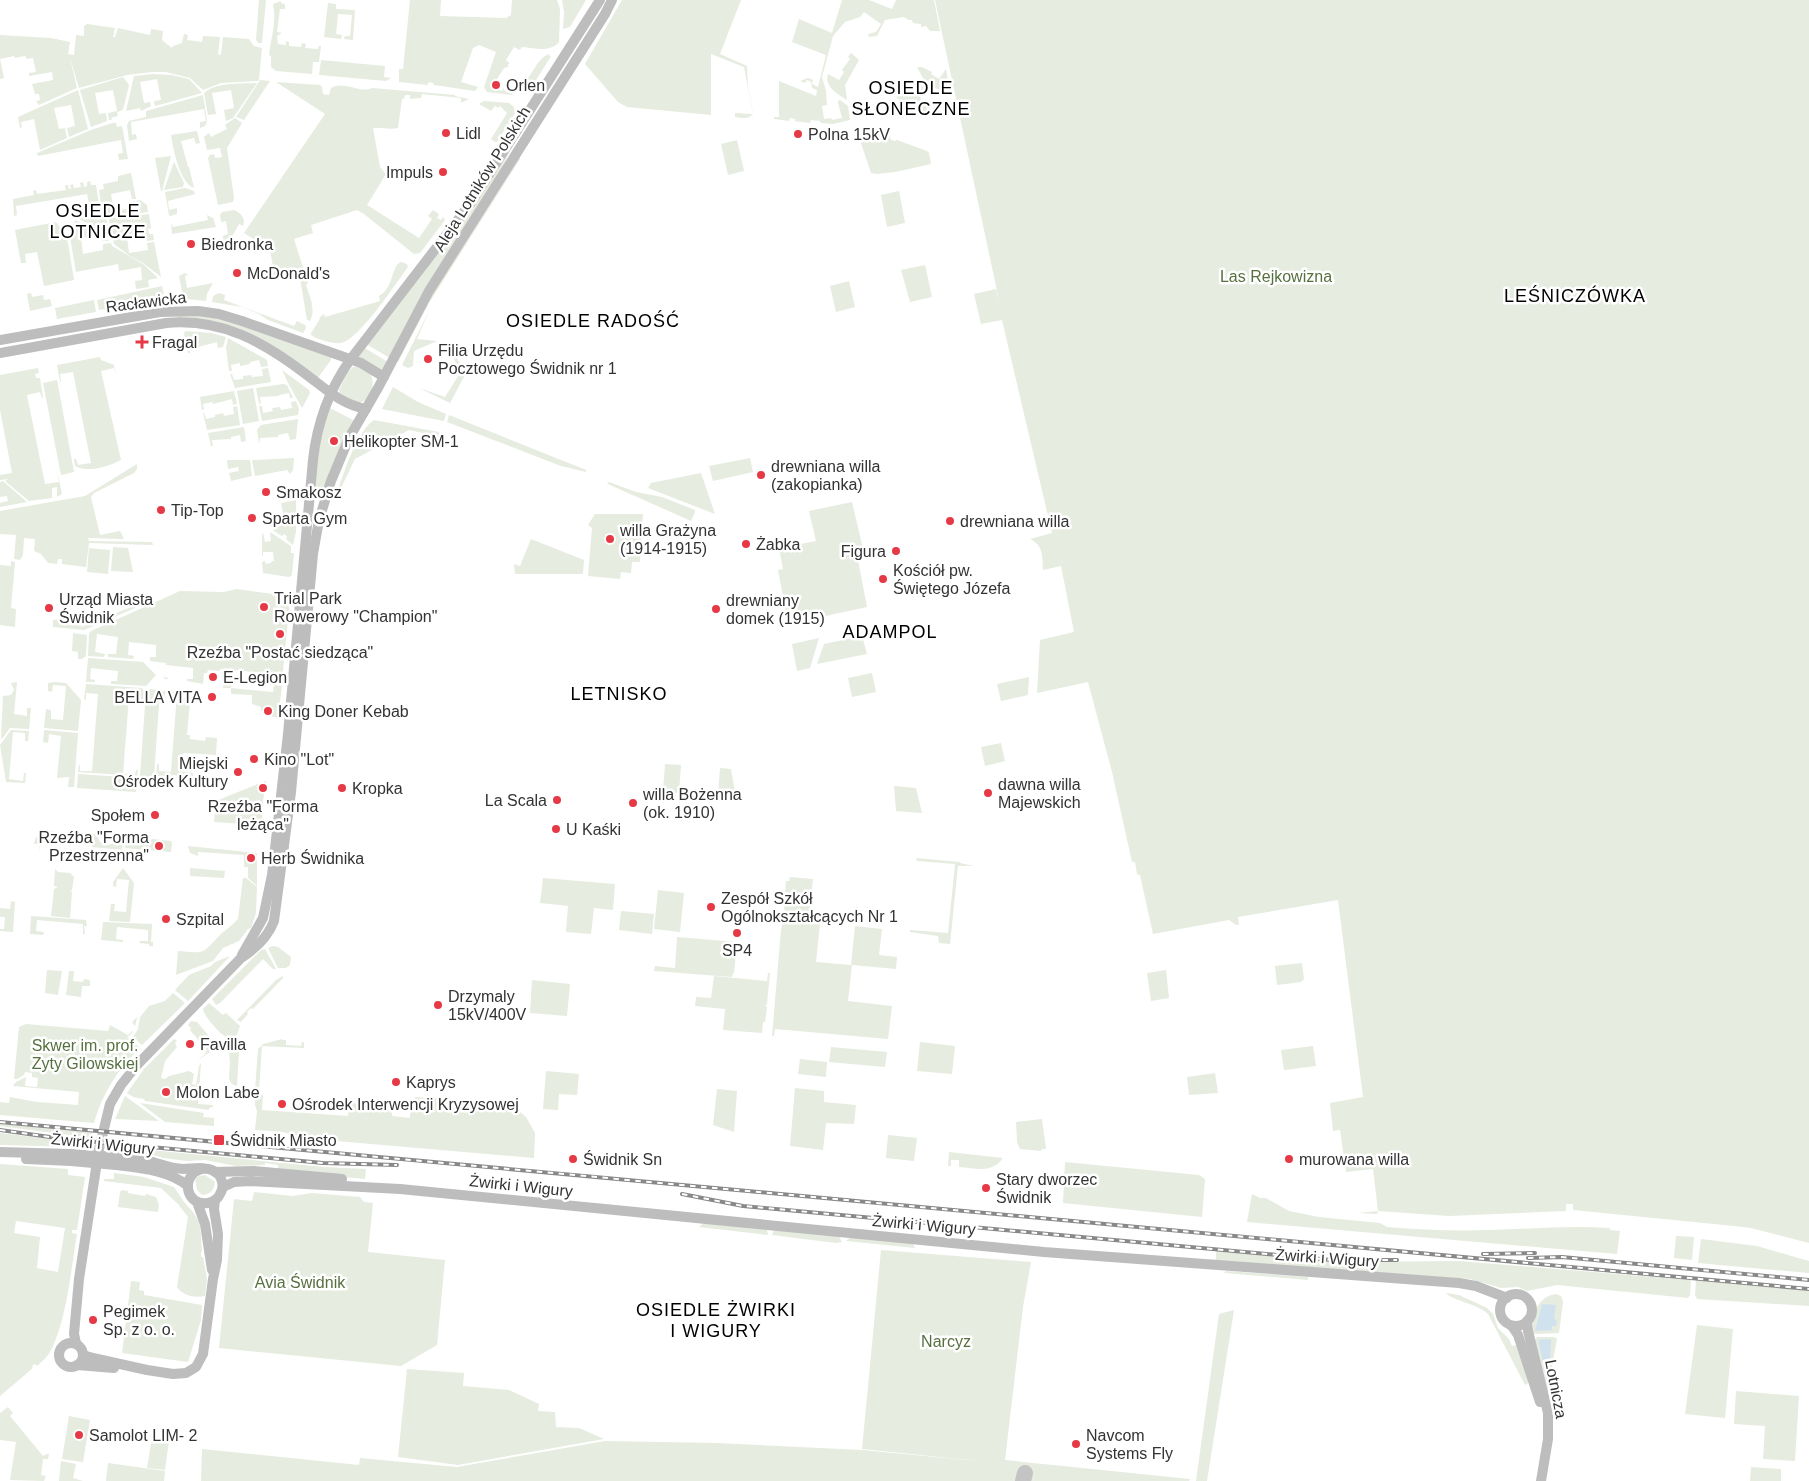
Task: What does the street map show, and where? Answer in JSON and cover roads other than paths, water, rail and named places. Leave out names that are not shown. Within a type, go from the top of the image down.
[{"type":"street","name":"Aleja Lotników Polskich","points":[[331,393],[350,360],[470,204],[600,0]]},
{"type":"street","name":"Aleja Lotników Polskich","points":[[366,409],[429,291],[612,0]]},
{"type":"street","name":"Racławicka","points":[[0,340],[160,312],[198,311],[219,314],[242,321],[367,366],[384,377]]},
{"type":"street","name":"Racławicka","points":[[0,353],[154,325],[201,324],[226,329],[260,342],[281,355],[349,405],[366,409]]},
{"type":"street","points":[[241,958],[265,911],[274,860],[289,728],[313,460],[321,419],[331,393]]},
{"type":"street","points":[[215,1172],[221,1179],[222,1187],[214,1209],[218,1234],[218,1254],[212,1279],[203,1354],[195,1368],[182,1374],[78,1365],[67,1366],[59,1360],[59,1350],[71,1343],[74,1334],[77,1296],[99,1149],[106,1116],[112,1101],[124,1080],[140,1061],[241,958],[261,941],[274,921],[291,792],[311,572],[317,530],[324,501],[337,465],[349,438],[366,409]]},
{"type":"street","points":[[282,782],[288,786],[291,792]]},
{"type":"street","name":"Żwirki i Wigury","points":[[0,1152],[154,1162],[177,1169],[202,1169]]},
{"type":"street","name":"Żwirki i Wigury","points":[[0,1157],[71,1157]]},
{"type":"street","name":"Żwirki i Wigury","points":[[117,1161],[178,1179],[188,1186]]},
{"type":"street","points":[[212,1279],[205,1224],[197,1202],[191,1196],[188,1186],[192,1175],[202,1169],[215,1172],[253,1171],[378,1183],[400,1190]]},
{"type":"street","points":[[222,1187],[228,1183],[243,1181],[324,1184],[400,1190]]},
{"type":"street","name":"Żwirki i Wigury","points":[[400,1190],[1044,1252],[1469,1284],[1507,1298]]},
{"type":"street","points":[[197,1202],[207,1203],[216,1200]]},
{"type":"street","name":"Żwirki i Wigury","points":[[1446,1282],[1485,1297],[1500,1307]]},
{"type":"street","points":[[1519,1295],[1527,1300],[1531,1311],[1527,1321],[1521,1325],[1512,1326],[1502,1319],[1500,1307],[1507,1298],[1519,1295]]},
{"type":"street","name":"Lotnicza","points":[[1527,1321],[1548,1413],[1548,1439],[1541,1481]]},
{"type":"street","name":"Lotnicza","points":[[1512,1326],[1518,1335],[1541,1406],[1544,1428],[1544,1462]]},
{"type":"street","points":[[71,1343],[81,1348],[83,1355],[78,1365]]},
{"type":"street","points":[[83,1355],[147,1370]]},
{"type":"water","points":[[1542,1304],[1556,1305],[1554,1318],[1557,1321],[1556,1326],[1552,1326],[1552,1330],[1535,1331]]},
{"type":"water","points":[[1551,1339],[1550,1371],[1545,1371],[1538,1340]]},
{"type":"railway","points":[[0,1122],[1809,1289]]},
{"type":"railway","points":[[0,1130],[64,1139],[323,1163],[397,1165]]},
{"type":"railway","points":[[682,1194],[743,1206],[1332,1260],[1397,1260]]},
{"type":"railway","points":[[1483,1254],[1535,1253]]},
{"type":"railway","points":[[1528,1258],[1562,1257],[1809,1280]]},
{"type":"place","name":"Orlen","points":[[496,85]]},
{"type":"place","name":"Lidl","points":[[446,133]]},
{"type":"place","name":"Polna 15kV","points":[[798,134]]},
{"type":"place","name":"Impuls","points":[[443,172]]},
{"type":"place","name":"Biedronka","points":[[191,244]]},
{"type":"place","name":"McDonald's","points":[[237,273]]},
{"type":"place","name":"Fragal","points":[[142,342]]},
{"type":"place","name":"Filia Urzędu Pocztowego Świdnik nr 1","points":[[428,359]]},
{"type":"place","name":"Helikopter SM-1","points":[[334,441]]},
{"type":"place","name":"drewniana willa (zakopianka)","points":[[761,475]]},
{"type":"place","name":"Smakosz","points":[[266,492]]},
{"type":"place","name":"Tip-Top","points":[[161,510]]},
{"type":"place","name":"Sparta Gym","points":[[252,518]]},
{"type":"place","name":"drewniana willa","points":[[950,521]]},
{"type":"place","name":"willa Grażyna (1914-1915)","points":[[610,539]]},
{"type":"place","name":"Żabka","points":[[746,544]]},
{"type":"place","name":"Figura","points":[[896,551]]},
{"type":"place","name":"Kościół pw. Świętego Józefa","points":[[883,579]]},
{"type":"place","name":"Trial Park Rowerowy \"Champion\"","points":[[264,607]]},
{"type":"place","name":"Urząd Miasta Świdnik","points":[[49,608]]},
{"type":"place","name":"drewniany domek (1915)","points":[[716,609]]},
{"type":"place","name":"Rzeźba \"Postać siedząca\"","points":[[280,634]]},
{"type":"place","name":"E-Legion","points":[[213,677]]},
{"type":"place","name":"BELLA VITA","points":[[212,697]]},
{"type":"place","name":"King Doner Kebab","points":[[268,711]]},
{"type":"place","name":"Kino \"Lot\"","points":[[254,759]]},
{"type":"place","name":"Miejski Ośrodek Kultury","points":[[238,772]]},
{"type":"place","name":"Rzeźba \"Forma leżąca\"","points":[[263,788]]},
{"type":"place","name":"Kropka","points":[[342,788]]},
{"type":"place","name":"dawna willa Majewskich","points":[[988,793]]},
{"type":"place","name":"La Scala","points":[[557,800]]},
{"type":"place","name":"willa Bożenna (ok. 1910)","points":[[633,803]]},
{"type":"place","name":"Społem","points":[[155,815]]},
{"type":"place","name":"U Kaśki","points":[[556,829]]},
{"type":"place","name":"Rzeźba \"Forma Przestrzenna\"","points":[[159,846]]},
{"type":"place","name":"Herb Świdnika","points":[[251,858]]},
{"type":"place","name":"Zespół Szkół Ogólnokształcących Nr 1","points":[[711,907]]},
{"type":"place","name":"Szpital","points":[[166,919]]},
{"type":"place","name":"SP4","points":[[737,933]]},
{"type":"place","name":"Drzymaly 15kV/400V","points":[[438,1005]]},
{"type":"place","name":"Favilla","points":[[190,1044]]},
{"type":"place","name":"Kaprys","points":[[396,1082]]},
{"type":"place","name":"Molon Labe","points":[[166,1092]]},
{"type":"place","name":"Ośrodek Interwencji Kryzysowej","points":[[282,1104]]},
{"type":"place","name":"Świdnik Miasto","points":[[219,1140]]},
{"type":"place","name":"Świdnik Sn","points":[[573,1159]]},
{"type":"place","name":"murowana willa","points":[[1289,1159]]},
{"type":"place","name":"Stary dworzec Świdnik","points":[[986,1188]]},
{"type":"place","name":"Pegimek Sp. z o. o.","points":[[93,1320]]},
{"type":"place","name":"Samolot LIM- 2","points":[[79,1435]]},
{"type":"place","name":"Navcom Systems Fly","points":[[1076,1444]]},
{"type":"district","name":"OSIEDLE SŁONECZNE","points":[[911,98]]},
{"type":"district","name":"OSIEDLE LOTNICZE","points":[[98,221]]},
{"type":"district","name":"LEŚNICZÓWKA","points":[[1575,296]]},
{"type":"district","name":"OSIEDLE RADOŚĆ","points":[[593,321]]},
{"type":"district","name":"ADAMPOL","points":[[890,632]]},
{"type":"district","name":"LETNISKO","points":[[619,694]]},
{"type":"district","name":"OSIEDLE ŻWIRKI I WIGURY","points":[[716,1320]]},
{"type":"park label","name":"Las Rejkowizna","points":[[1276,276]]},
{"type":"park label","name":"Skwer im. prof. Zyty Gilowskiej","points":[[85,1054]]},
{"type":"park label","name":"Avia Świdnik","points":[[300,1282]]},
{"type":"park label","name":"Narcyz","points":[[946,1341]]}]
